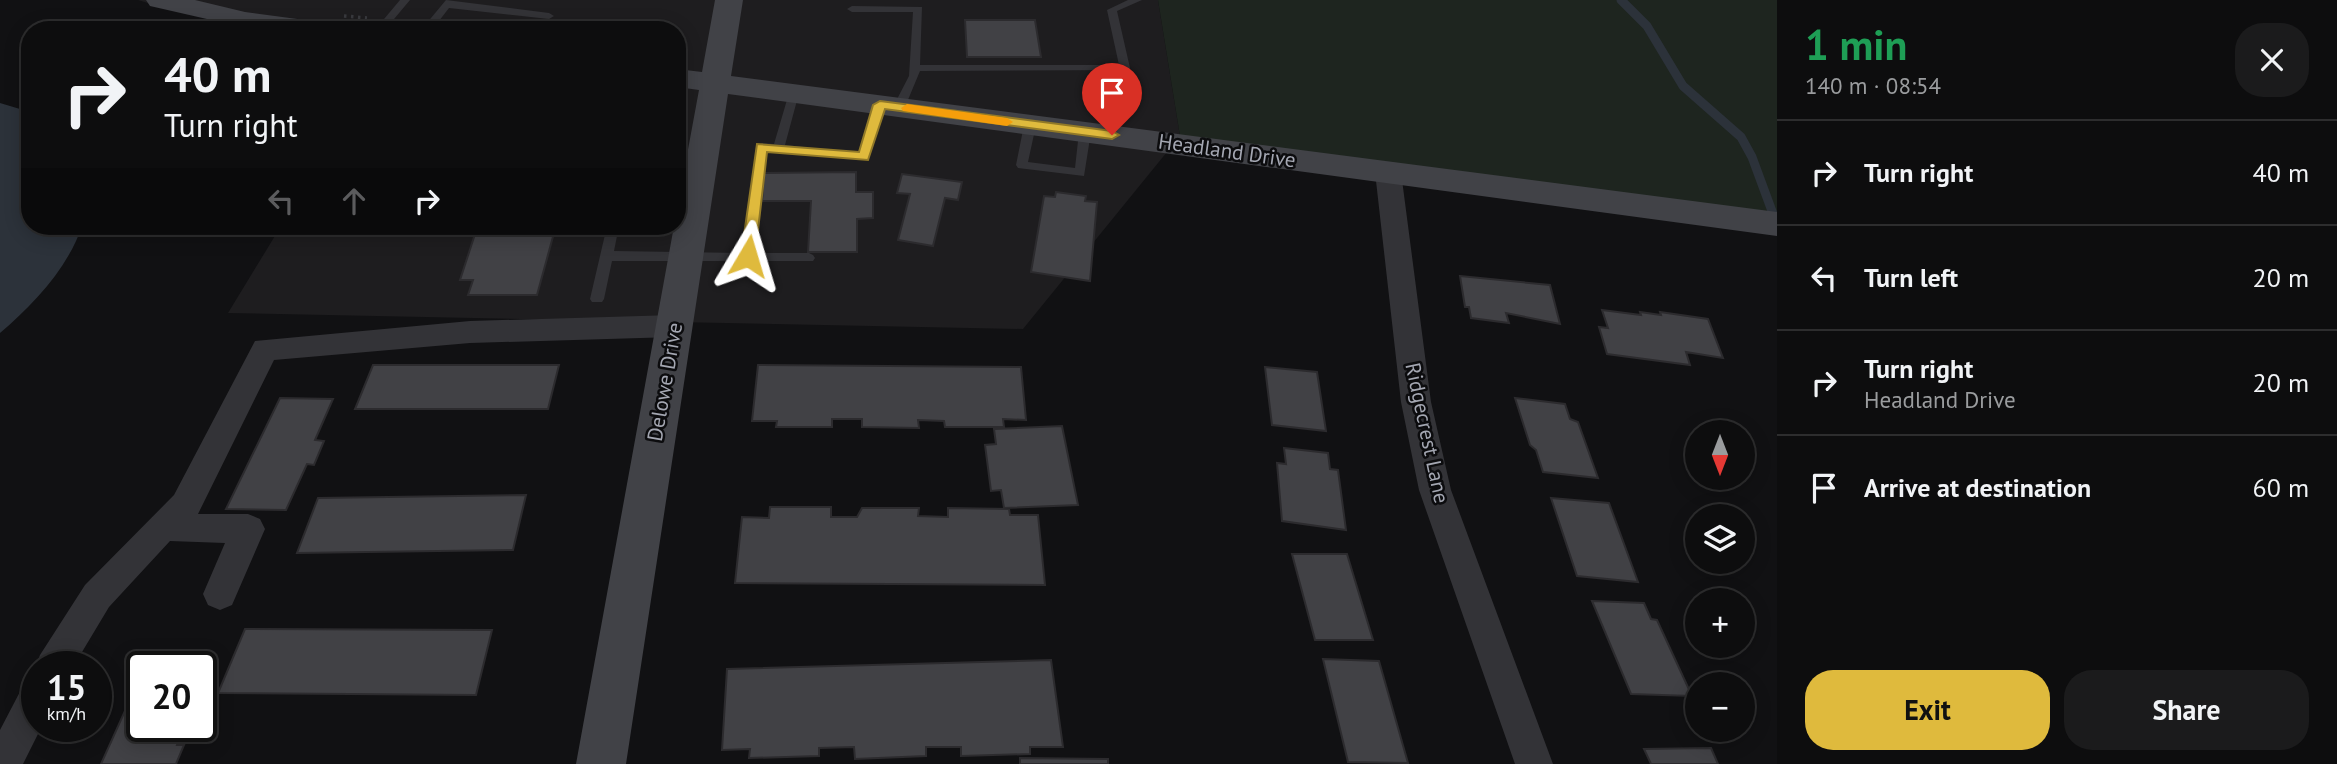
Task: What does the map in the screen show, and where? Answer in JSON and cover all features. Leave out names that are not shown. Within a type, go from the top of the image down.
[{"type":"main road","points":[[160,0],[245,20],[286,21]]},
{"type":"main road","name":"Delowe Drive","points":[[601,764],[686,256],[693,181],[730,0]]},
{"type":"main road","name":"Headland Drive","points":[[686,79],[1777,224]]},
{"type":"street","name":"Ridgecrest Lane","points":[[1388,172],[1416,402],[1435,490],[1534,764]]},
{"type":"street","points":[[220,594],[248,529],[174,528],[265,349],[470,332],[674,326]]},
{"type":"street","points":[[63,651],[97,596],[189,499]]},
{"type":"street","points":[[3,764],[21,729]]},
{"type":"lane","points":[[391,21],[405,0]]},
{"type":"lane","points":[[914,68],[1125,68],[1112,10],[1137,0]]},
{"type":"lane","points":[[433,21],[449,2],[549,16]]},
{"type":"lane","points":[[748,256],[761,147],[864,157],[889,106],[914,76],[918,9],[852,9]]},
{"type":"lane","points":[[778,149],[794,93]]},
{"type":"lane","points":[[1030,125],[1022,165],[1080,173],[1086,132]]},
{"type":"lane","points":[[597,299],[611,235]]},
{"type":"lane","points":[[607,256],[808,257]]},
{"type":"shaded area","points":[[138,0],[1158,0],[1180,136],[1023,329],[228,313],[276,235],[686,235],[686,21],[265,21],[164,8]]},
{"type":"shaded area","points":[[1158,0],[1777,0],[1777,215],[1180,136]]},
{"type":"shaded area","points":[[0,103],[21,109],[21,235],[79,235],[48,285],[0,333]]},
{"type":"building","points":[[965,20],[1035,20],[1041,57],[967,57]]},
{"type":"building","points":[[856,172],[856,192],[873,192],[873,218],[857,219],[857,252],[808,252],[811,201],[762,201],[764,173]]},
{"type":"building","points":[[902,174],[962,182],[958,200],[945,198],[933,246],[898,240],[910,194],[897,193]]},
{"type":"building","points":[[1056,192],[1086,196],[1085,201],[1097,202],[1090,281],[1031,272],[1044,196],[1055,197]]},
{"type":"building","points":[[475,235],[553,235],[537,295],[468,295],[473,280],[460,280]]},
{"type":"building","points":[[1460,276],[1550,285],[1560,324],[1506,313],[1509,323],[1471,318],[1469,307],[1465,307]]},
{"type":"building","points":[[1602,310],[1641,315],[1640,312],[1661,315],[1660,312],[1708,319],[1723,358],[1686,352],[1690,365],[1607,354],[1599,327],[1608,328]]},
{"type":"building","points":[[373,365],[559,365],[548,409],[355,409]]},
{"type":"building","points":[[758,365],[1021,367],[1026,420],[1003,419],[1004,427],[945,427],[944,421],[918,420],[919,428],[862,427],[862,419],[832,419],[832,427],[776,427],[777,421],[752,421]]},
{"type":"building","points":[[1265,367],[1317,372],[1326,431],[1272,425]]},
{"type":"building","points":[[280,398],[333,399],[315,440],[324,441],[314,465],[307,464],[286,510],[226,509]]},
{"type":"building","points":[[1515,398],[1565,404],[1570,419],[1578,422],[1598,478],[1543,472],[1536,450],[1530,445]]},
{"type":"building","points":[[1062,426],[1078,505],[1004,508],[1001,490],[991,491],[985,445],[996,444],[994,429]]},
{"type":"building","points":[[1284,448],[1328,453],[1330,469],[1338,470],[1346,530],[1282,521],[1277,463],[1286,464]]},
{"type":"building","points":[[526,495],[513,550],[297,553],[318,498]]},
{"type":"building","points":[[1551,498],[1609,503],[1638,582],[1577,576]]},
{"type":"building","points":[[770,507],[831,507],[831,517],[857,517],[862,508],[919,508],[918,516],[948,517],[948,508],[1009,509],[1010,515],[1038,515],[1045,585],[735,583],[742,517],[769,518]]},
{"type":"building","points":[[1292,554],[1347,554],[1373,640],[1315,640]]},
{"type":"building","points":[[1592,601],[1644,603],[1651,619],[1657,620],[1685,681],[1685,696],[1631,694]]},
{"type":"building","points":[[245,629],[492,630],[476,695],[218,693]]},
{"type":"building","points":[[1323,659],[1379,661],[1408,763],[1348,762]]},
{"type":"building","points":[[1051,660],[1063,747],[1030,747],[1030,754],[961,756],[961,747],[926,747],[926,756],[855,759],[854,747],[819,748],[819,756],[749,758],[750,749],[722,750],[727,669]]},
{"type":"building","points":[[126,709],[126,742],[178,742],[177,745],[184,745],[176,764],[101,764]]},
{"type":"building","points":[[1711,748],[1718,764],[1651,764],[1644,749]]},
{"type":"building","points":[[1020,758],[1108,759],[1108,764],[1020,764]]},
{"type":"waterway","points":[[1621,0],[1647,26],[1683,86],[1741,137],[1752,157],[1776,222]]},
{"type":"slow traffic","points":[[907,108],[1007,122]]},
{"type":"route","points":[[748,256],[761,147],[864,157],[880,105],[1112,135]]}]
